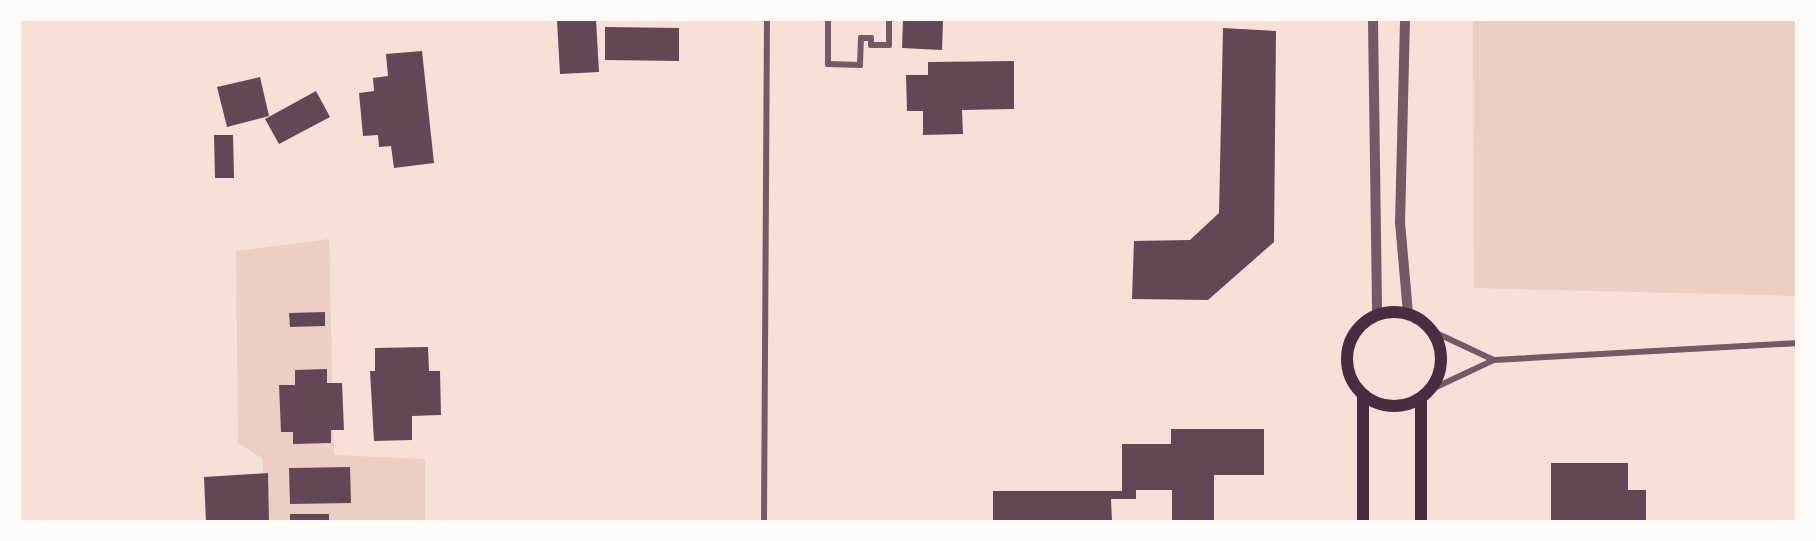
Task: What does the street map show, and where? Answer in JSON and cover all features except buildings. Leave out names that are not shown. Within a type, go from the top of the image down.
[{"type":"main road","points":[[1377,314],[1408,314],[1432,331],[1441,350],[1432,389],[1421,399],[1402,407],[1381,406],[1363,396],[1348,376],[1346,351],[1357,328],[1377,314]]},
{"type":"main road","points":[[1363,396],[1363,522]]},
{"type":"main road","points":[[1421,399],[1421,522]]},
{"type":"street","points":[[764,522],[767,20]]},
{"type":"street","points":[[828,20],[828,64],[860,65],[861,38],[871,38],[871,45],[889,45],[890,20]]},
{"type":"street","points":[[1373,20],[1377,314]]},
{"type":"street","points":[[1405,20],[1400,222],[1408,314]]},
{"type":"street","points":[[1432,331],[1494,360]]},
{"type":"street","points":[[1432,389],[1494,360],[1797,343]]},
{"type":"shaded area","points":[[1473,20],[1796,20],[1796,296],[1474,288]]},
{"type":"shaded area","points":[[329,239],[334,455],[425,459],[425,521],[264,521],[263,459],[238,443],[236,251]]}]
